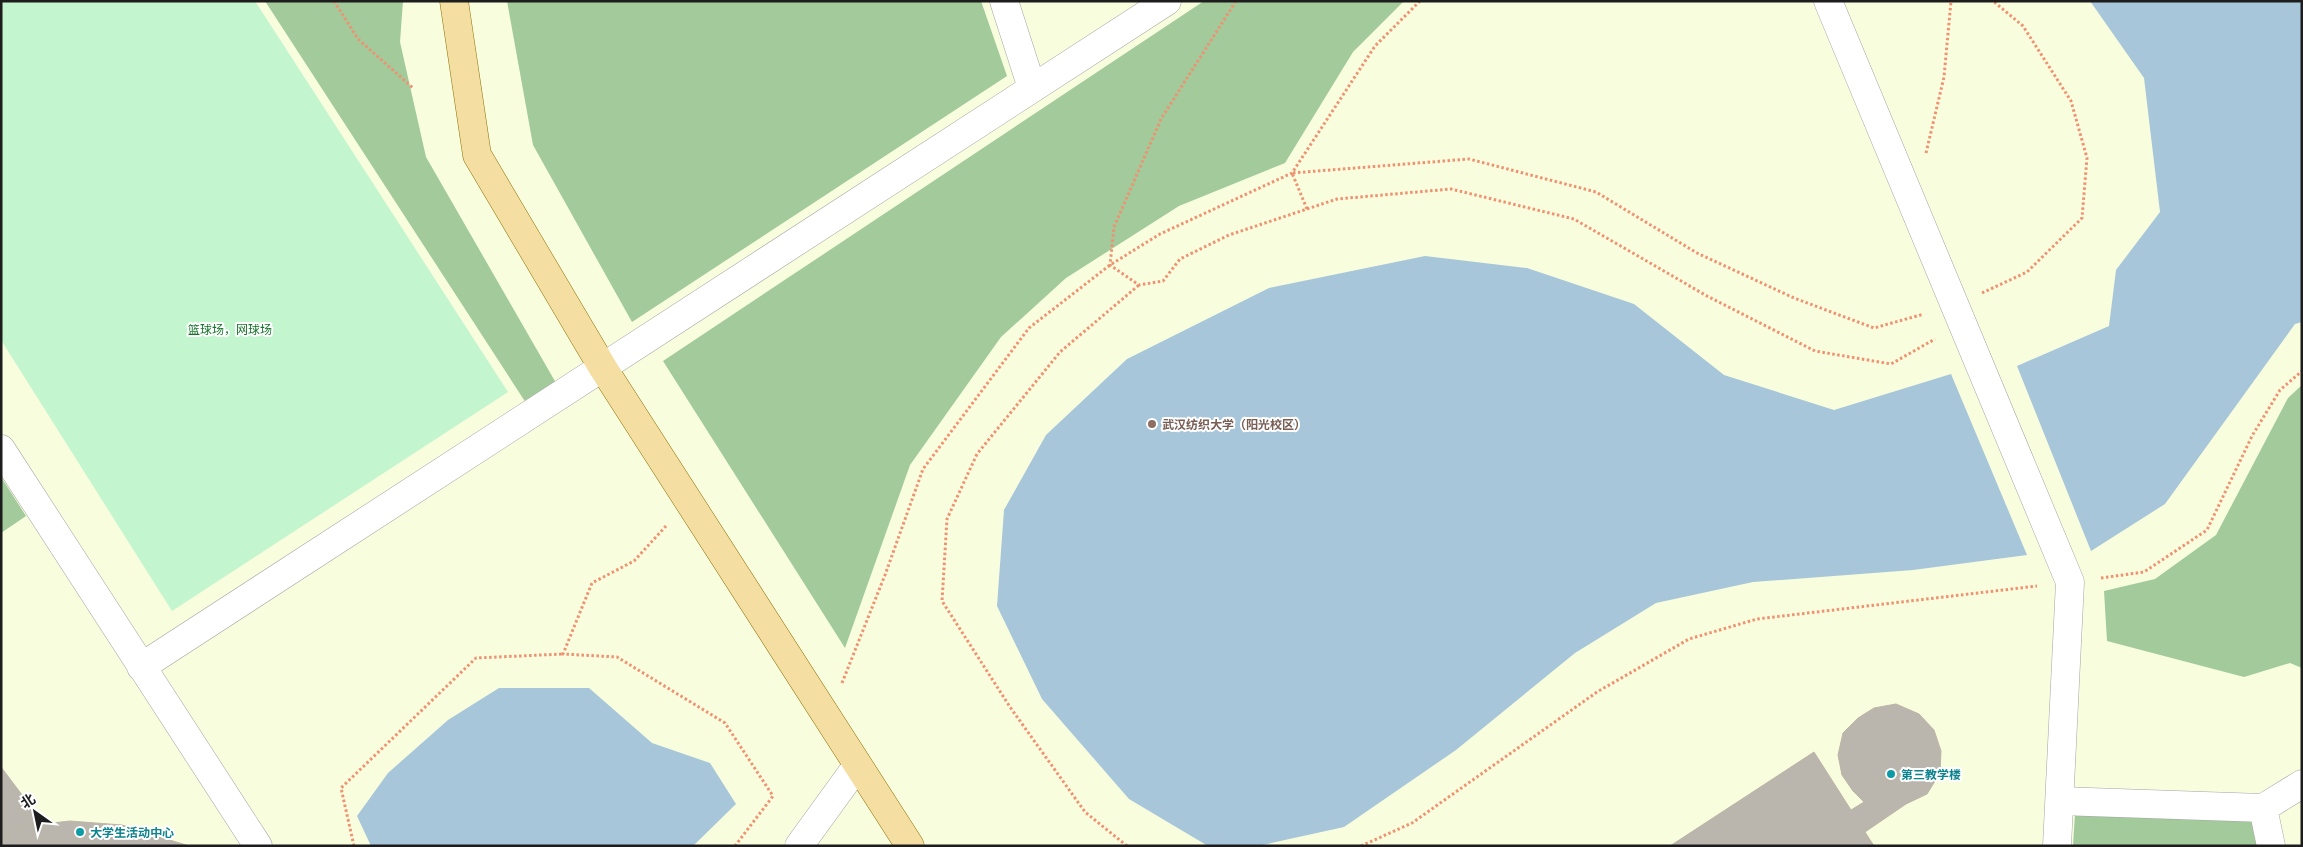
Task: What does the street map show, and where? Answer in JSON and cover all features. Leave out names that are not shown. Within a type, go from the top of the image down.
[{"type":"main road","points":[[454,1],[477,155],[603,368],[910,846]]},
{"type":"street","points":[[1004,1],[1032,88]]},
{"type":"street","points":[[141,667],[1167,1]]},
{"type":"street","points":[[1828,1],[2070,582],[2057,846]]},
{"type":"street","points":[[1,449],[258,846]]},
{"type":"street","points":[[799,846],[857,766]]},
{"type":"street","points":[[2060,801],[2263,808],[2302,784]]},
{"type":"street","points":[[2263,808],[2271,846]]},
{"type":"path","points":[[334,1],[358,39],[413,88]]},
{"type":"path","points":[[1110,265],[1114,226],[1161,119],[1236,1]]},
{"type":"path","points":[[1292,173],[1375,46],[1420,1]]},
{"type":"path","points":[[1904,183],[1925,156],[1944,77],[1951,1]]},
{"type":"path","points":[[1128,846],[1085,812],[1010,707],[942,601],[947,519],[977,454],[1060,352],[1139,285],[1163,281],[1180,260],[1229,235],[1337,199],[1451,190],[1574,219],[1707,296],[1815,350],[1891,364],[1958,314],[2027,272],[2082,218],[2087,158],[2070,101],[2023,26],[1993,1]]},
{"type":"path","points":[[828,719],[885,575],[923,468],[1030,328],[1110,265],[1160,234],[1292,173],[1469,159],[1596,192],[1697,253],[1794,298],[1874,328],[1958,314]]},
{"type":"path","points":[[1292,173],[1308,209]]},
{"type":"path","points":[[1110,265],[1139,285]]},
{"type":"path","points":[[1361,846],[1412,823],[1597,692],[1689,639],[1757,619],[2144,572],[2207,530],[2252,436],[2280,390],[2302,371]]},
{"type":"path","points":[[563,654],[592,583],[634,561],[688,502]]},
{"type":"path","points":[[354,846],[341,788],[476,658],[563,654],[617,657],[725,723],[773,796],[735,846]]},
{"type":"shaded area","name":"武汉纺织大学（阳光校区）","points":[[1,1],[2302,1],[2302,846],[1,846]]},
{"type":"green space","name":"篮球场，网球场","points":[[1,1],[255,1],[508,392],[172,611],[1,340]]},
{"type":"green space","points":[[265,1],[403,1],[400,42],[426,157],[556,383],[526,403]]},
{"type":"green space","points":[[507,1],[981,1],[1007,76],[632,322],[533,145]]},
{"type":"green space","points":[[1204,1],[1404,1],[1353,52],[1285,163],[1179,206],[1066,278],[1001,337],[910,465],[845,648],[663,361]]},
{"type":"green space","points":[[2302,385],[2302,668],[2290,663],[2244,677],[2107,641],[2104,591],[2155,579],[2216,535],[2288,398]]},
{"type":"green space","points":[[1,477],[26,516],[1,533]]},
{"type":"green space","points":[[2075,813],[2251,818],[2257,846],[2073,846]]},
{"type":"water","points":[[2090,1],[2302,1],[2302,322],[2295,324],[2165,504],[2091,551],[2017,366],[2109,326],[2116,270],[2160,212],[2144,78]]},
{"type":"water","points":[[1425,256],[1527,268],[1634,304],[1724,375],[1834,410],[1951,374],[2027,555],[1913,570],[1753,582],[1656,603],[1575,653],[1456,750],[1344,827],[1258,846],[1208,846],[1129,799],[1042,699],[997,606],[1004,510],[1046,435],[1127,359],[1269,288]]},
{"type":"water","points":[[499,688],[589,688],[652,743],[710,763],[736,804],[693,846],[371,846],[357,816],[388,773],[448,720]]},
{"type":"building","name":"第三教学楼","points":[[1896,704],[1919,714],[1934,730],[1941,751],[1940,773],[1927,794],[1906,804],[1865,832],[1874,846],[1670,846],[1814,752],[1851,810],[1864,802],[1853,791],[1842,775],[1838,755],[1843,733],[1858,718],[1874,708]]},
{"type":"building","points":[[1,767],[44,824],[25,826],[1,838]]},
{"type":"building","name":"大学生活动中心","points":[[70,821],[122,825],[189,846],[1,846],[1,838],[25,826]]},
{"type":"place","name":"武汉纺织大学（阳光校区）","points":[[1152,424]]},
{"type":"place","name":"第三教学楼","points":[[1891,774]]},
{"type":"place","name":"大学生活动中心","points":[[80,832]]}]
